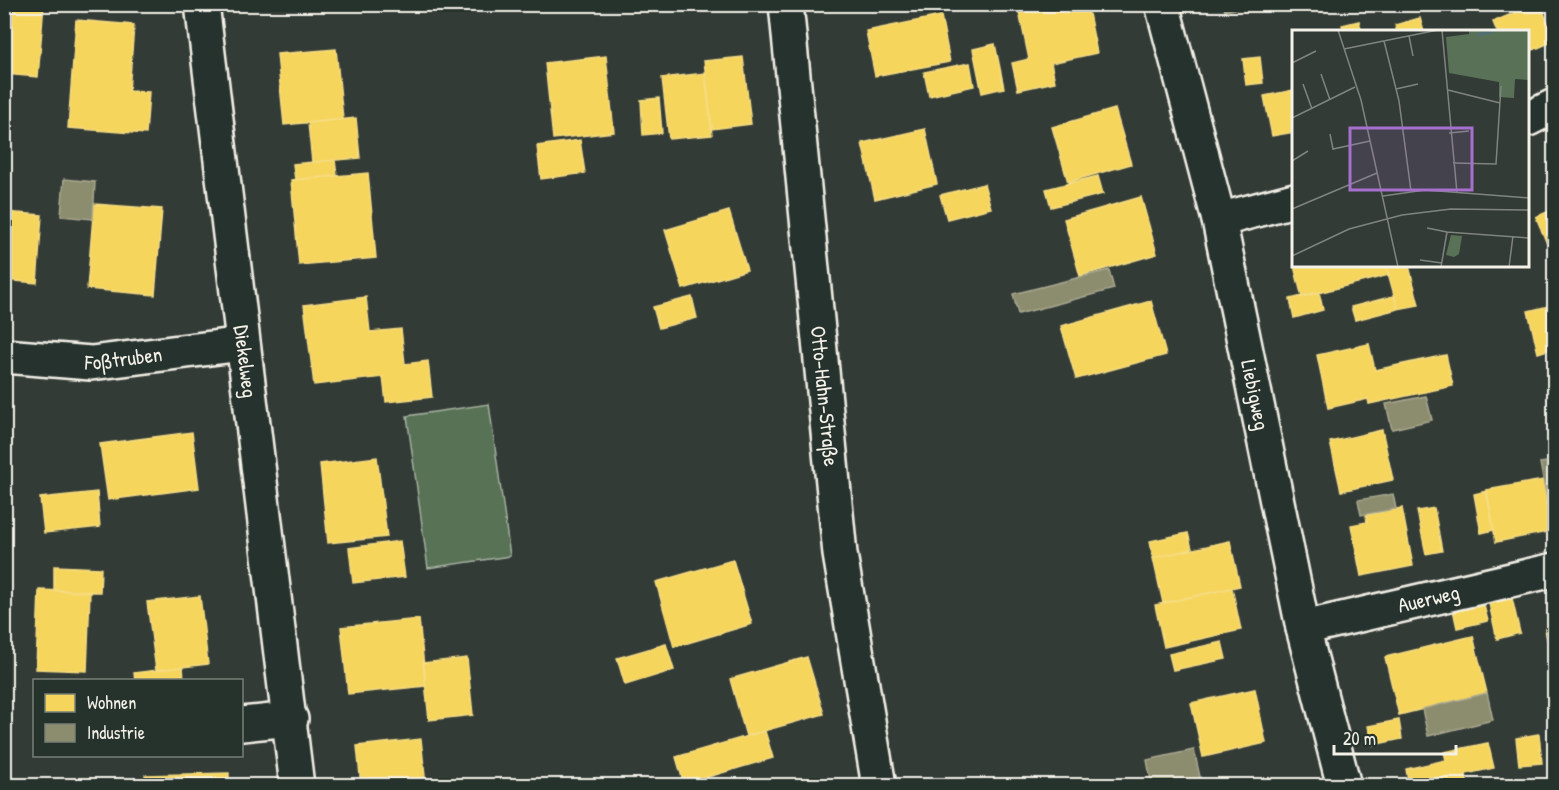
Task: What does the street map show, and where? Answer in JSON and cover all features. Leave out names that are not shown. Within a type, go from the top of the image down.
[{"type":"street","name":"Diekelweg","points":[[202,4],[291,719],[297,786]]},
{"type":"street","name":"Otto-Hahn-Straße","points":[[786,4],[840,554],[879,786]]},
{"type":"street","name":"Liebigweg","points":[[1162,4],[1219,220],[1303,628],[1344,786]]},
{"type":"street","points":[[1529,118],[1554,106]]},
{"type":"street","points":[[1219,220],[1292,200]]},
{"type":"street","name":"Foßtruben","points":[[4,356],[91,363],[243,344]]},
{"type":"street","name":"Auerweg","points":[[1303,628],[1554,570]]},
{"type":"street","points":[[243,724],[291,719]]},
{"type":"green space","points":[[489,404],[510,556],[428,568],[407,416]]},
{"type":"building: Wohnen","points":[[4,4],[44,4],[38,77],[4,74]]},
{"type":"building: Wohnen","points":[[1030,4],[1087,4],[1097,53],[1051,63],[1055,82],[1018,90],[1012,63],[1029,59],[1018,7]]},
{"type":"building: Wohnen","points":[[1535,4],[1541,4],[1554,41],[1529,52],[1529,30],[1496,30],[1493,22]]},
{"type":"building: Wohnen","points":[[941,16],[950,62],[875,76],[866,31]]},
{"type":"building: Wohnen","points":[[1420,18],[1423,30],[1396,30],[1395,25]]},
{"type":"building: Wohnen","points":[[76,20],[134,25],[129,91],[149,92],[146,134],[68,128]]},
{"type":"building: Wohnen","points":[[1359,21],[1361,30],[1343,30],[1342,25]]},
{"type":"building: Wohnen","points":[[995,44],[1004,88],[982,93],[973,49]]},
{"type":"building: Wohnen","points":[[336,49],[343,119],[284,125],[277,54]]},
{"type":"building: Wohnen","points":[[606,56],[614,132],[553,139],[545,63]]},
{"type":"building: Wohnen","points":[[743,57],[751,124],[712,129],[704,61]]},
{"type":"building: Wohnen","points":[[1260,57],[1263,83],[1246,85],[1243,59]]},
{"type":"building: Wohnen","points":[[970,63],[974,86],[929,96],[924,72]]},
{"type":"building: Wohnen","points":[[705,73],[712,135],[669,139],[662,78]]},
{"type":"building: Wohnen","points":[[1292,90],[1292,132],[1272,136],[1264,96]]},
{"type":"building: Wohnen","points":[[659,98],[662,133],[643,135],[641,100]]},
{"type":"building: Wohnen","points":[[1115,109],[1131,164],[1068,182],[1052,127]]},
{"type":"building: Wohnen","points":[[356,118],[360,158],[312,162],[308,123]]},
{"type":"building: Wohnen","points":[[925,129],[937,184],[875,199],[862,143]]},
{"type":"building: Wohnen","points":[[580,140],[585,173],[541,179],[537,146]]},
{"type":"building: Wohnen","points":[[335,160],[337,176],[295,180],[293,164]]},
{"type":"building: Wohnen","points":[[368,173],[376,258],[299,265],[291,180]]},
{"type":"building: Wohnen","points":[[1098,176],[1103,194],[1051,207],[1046,189]]},
{"type":"building: Wohnen","points":[[984,184],[991,208],[947,219],[940,195]]},
{"type":"building: Wohnen","points":[[1141,197],[1157,254],[1080,276],[1064,219]]},
{"type":"building: Wohnen","points":[[94,204],[162,209],[155,295],[87,289]]},
{"type":"building: Wohnen","points":[[1554,209],[1554,261],[1536,217]]},
{"type":"building: Wohnen","points":[[729,211],[747,270],[683,289],[665,230]]},
{"type":"building: Wohnen","points":[[4,212],[42,215],[37,283],[4,280]]},
{"type":"building: Wohnen","points":[[1294,267],[1386,267],[1389,275],[1302,297]]},
{"type":"building: Wohnen","points":[[1386,267],[1409,267],[1419,305],[1398,309]]},
{"type":"building: Wohnen","points":[[1319,292],[1323,310],[1294,318],[1290,299]]},
{"type":"building: Wohnen","points":[[1394,296],[1398,309],[1355,320],[1351,307]]},
{"type":"building: Wohnen","points":[[366,297],[370,332],[401,329],[405,364],[428,361],[432,397],[386,402],[383,377],[314,385],[304,305]]},
{"type":"building: Wohnen","points":[[692,297],[697,318],[659,328],[653,307]]},
{"type":"building: Wohnen","points":[[1151,301],[1166,355],[1076,379],[1061,326]]},
{"type":"building: Wohnen","points":[[1553,305],[1554,348],[1538,353],[1528,311]]},
{"type":"building: Wohnen","points":[[1369,344],[1375,370],[1446,355],[1453,386],[1369,404],[1368,399],[1328,408],[1317,355]]},
{"type":"building: Wohnen","points":[[1382,430],[1393,480],[1341,491],[1330,442]]},
{"type":"building: Wohnen","points":[[192,432],[199,488],[108,500],[100,444]]},
{"type":"building: Wohnen","points":[[377,457],[387,537],[328,543],[320,464]]},
{"type":"building: Wohnen","points":[[1543,480],[1553,531],[1496,542],[1486,490]]},
{"type":"building: Wohnen","points":[[1487,491],[1494,530],[1481,533],[1474,494]]},
{"type":"building: Wohnen","points":[[97,492],[100,527],[44,533],[40,498]]},
{"type":"building: Wohnen","points":[[1402,508],[1413,566],[1361,576],[1351,525],[1367,522],[1366,515]]},
{"type":"building: Wohnen","points":[[1434,508],[1442,551],[1426,554],[1417,511]]},
{"type":"building: Wohnen","points":[[1188,533],[1192,549],[1153,558],[1150,541]]},
{"type":"building: Wohnen","points":[[400,541],[405,577],[353,583],[349,548]]},
{"type":"building: Wohnen","points":[[1230,541],[1240,586],[1163,603],[1153,558]]},
{"type":"building: Wohnen","points":[[733,560],[752,624],[674,647],[656,582]]},
{"type":"building: Wohnen","points":[[54,566],[101,568],[100,592],[54,590]]},
{"type":"building: Wohnen","points":[[1232,588],[1241,630],[1164,647],[1155,605]]},
{"type":"building: Wohnen","points":[[39,590],[90,592],[87,671],[36,669]]},
{"type":"building: Wohnen","points":[[1511,594],[1520,633],[1497,639],[1488,599]]},
{"type":"building: Wohnen","points":[[200,596],[208,664],[156,670],[147,602]]},
{"type":"building: Wohnen","points":[[1482,598],[1488,621],[1457,628],[1452,605]]},
{"type":"building: Wohnen","points":[[419,619],[426,686],[348,694],[341,627]]},
{"type":"building: Wohnen","points":[[1554,627],[1554,664],[1552,665],[1545,629]]},
{"type":"building: Wohnen","points":[[1473,636],[1487,693],[1399,715],[1385,657]]},
{"type":"building: Wohnen","points":[[1222,642],[1226,659],[1173,670],[1169,654]]},
{"type":"building: Wohnen","points":[[666,644],[674,670],[625,685],[617,658]]},
{"type":"building: Wohnen","points":[[807,657],[824,714],[746,736],[730,679]]},
{"type":"building: Wohnen","points":[[467,658],[473,715],[429,720],[423,663]]},
{"type":"building: Wohnen","points":[[183,667],[184,679],[135,679],[134,673]]},
{"type":"building: Wohnen","points":[[1255,689],[1266,743],[1203,757],[1191,703]]},
{"type":"building: Wohnen","points":[[1399,720],[1402,739],[1372,745],[1368,726]]},
{"type":"building: Wohnen","points":[[765,731],[773,758],[684,784],[676,757]]},
{"type":"building: Wohnen","points":[[1539,734],[1542,763],[1519,765],[1516,738]]},
{"type":"building: Wohnen","points":[[421,739],[426,786],[361,786],[357,746]]},
{"type":"building: Wohnen","points":[[1488,743],[1494,768],[1466,774],[1468,786],[1409,786],[1406,769],[1446,760],[1444,752]]},
{"type":"building: Wohnen","points":[[229,773],[229,786],[146,786],[145,775]]},
{"type":"building: Industrie","points":[[1223,4],[1255,4],[1225,11]]},
{"type":"building: Industrie","points":[[64,179],[95,182],[93,219],[61,216]]},
{"type":"building: Industrie","points":[[1109,270],[1114,289],[1018,314],[1013,294]]},
{"type":"building: Industrie","points":[[1426,396],[1432,420],[1392,429],[1386,404]]},
{"type":"building: Industrie","points":[[1554,461],[1554,509],[1549,510],[1540,463]]},
{"type":"building: Industrie","points":[[1393,494],[1396,509],[1361,515],[1358,500]]},
{"type":"building: Industrie","points":[[1487,693],[1493,720],[1428,736],[1422,709]]},
{"type":"building: Industrie","points":[[1194,750],[1202,786],[1152,786],[1147,760]]}]
